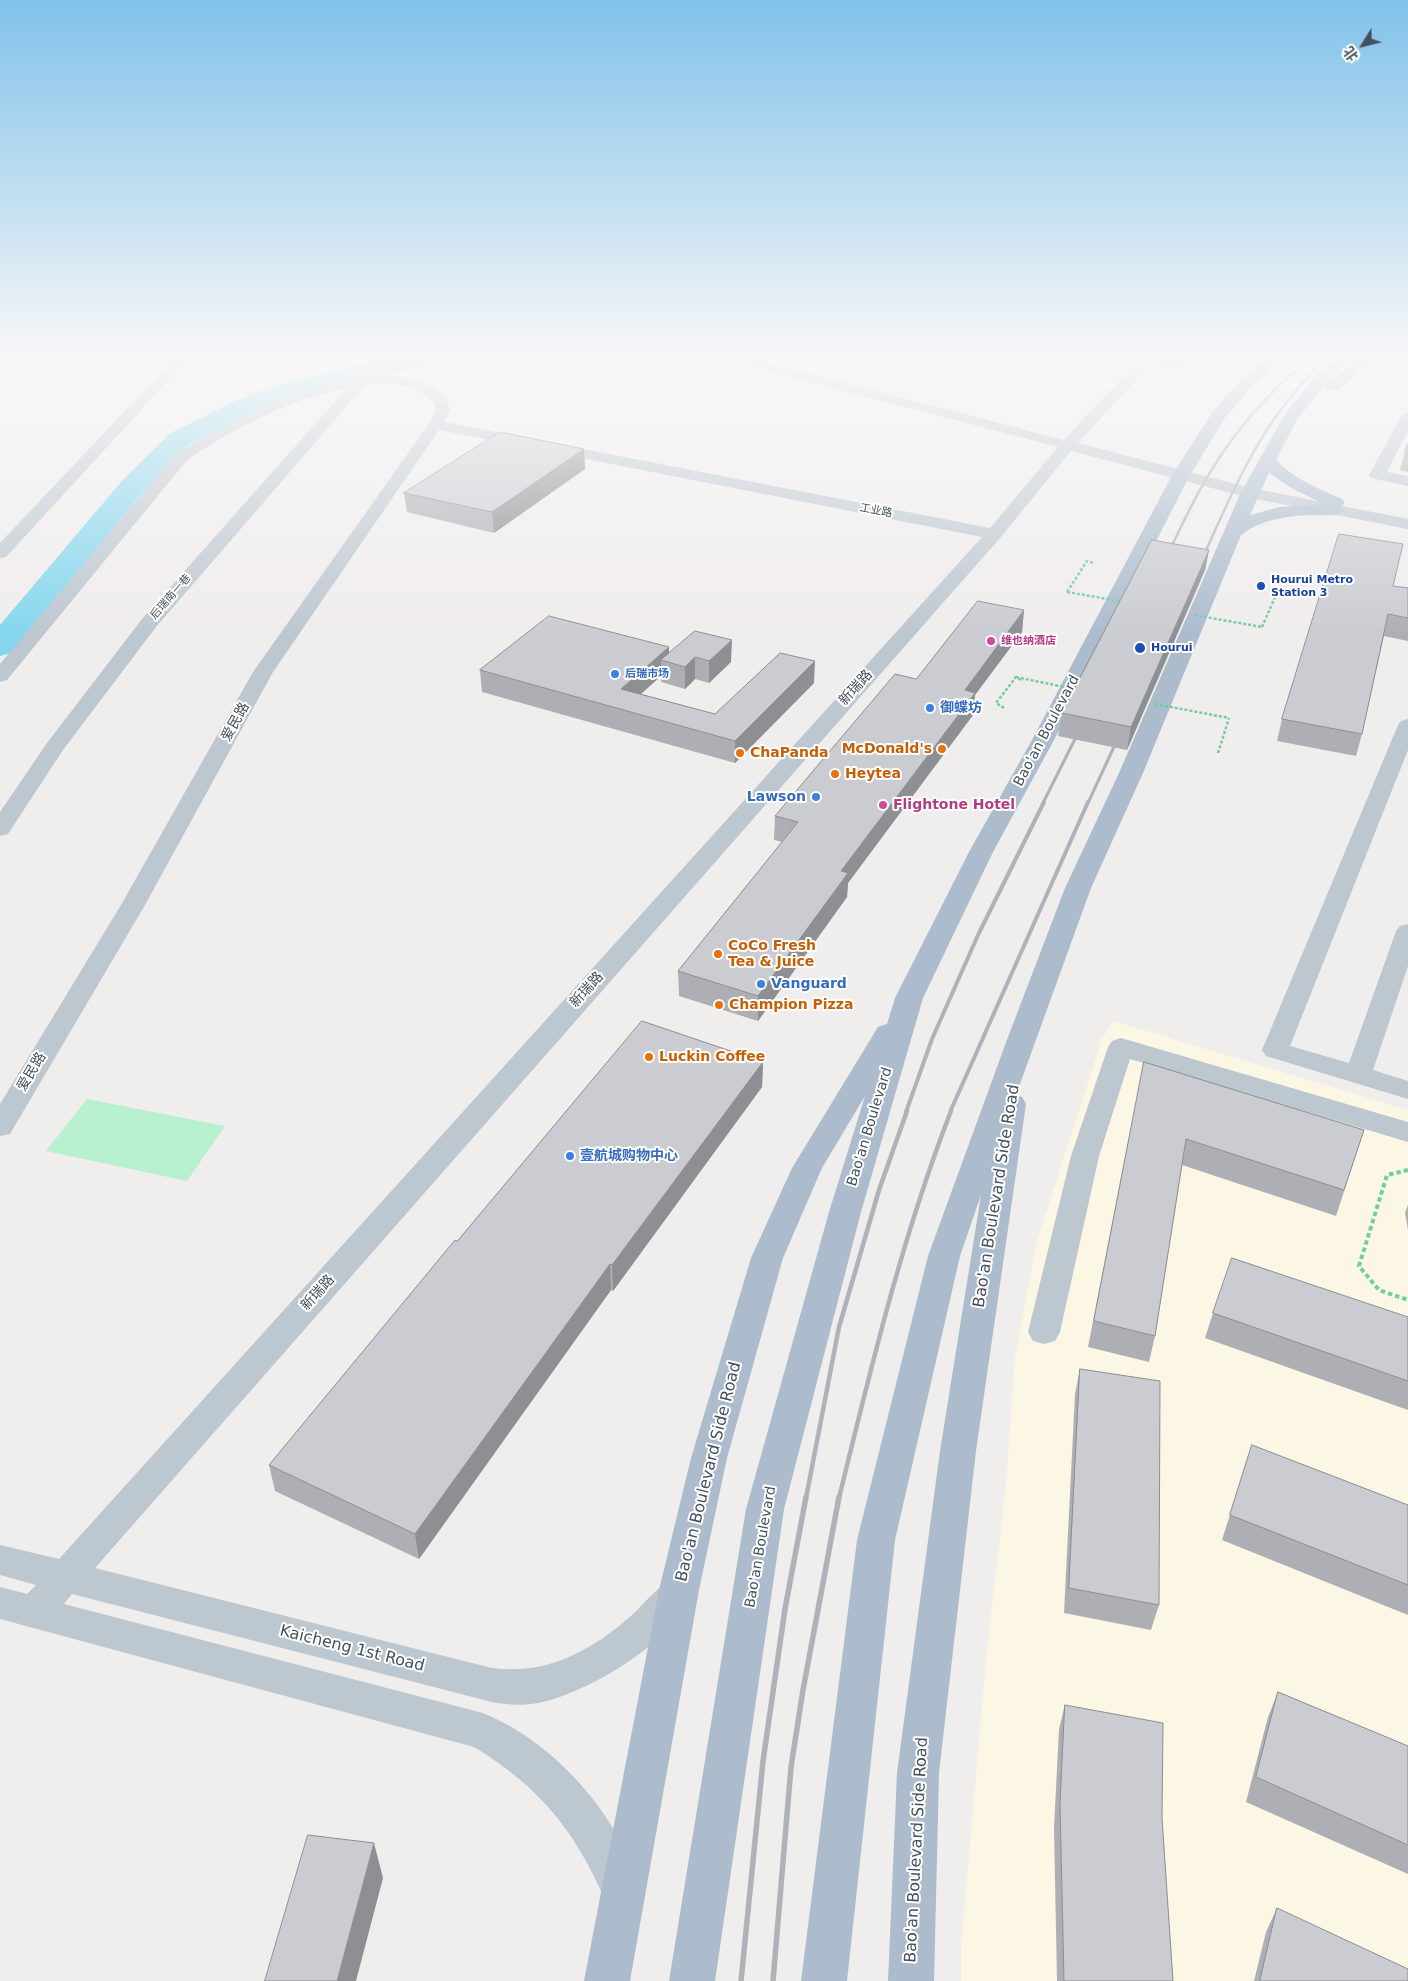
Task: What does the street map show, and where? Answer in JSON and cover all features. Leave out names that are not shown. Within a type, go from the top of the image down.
[{"type":"main road","name":"Bao'an Boulevard","points":[[692,1981],[765,1509],[844,1212],[909,998],[981,852],[1043,740],[1183,473],[1196,451]]},
{"type":"main road","points":[[824,1981],[876,1540],[944,1256],[1022,1037],[1078,888],[1131,773],[1251,490],[1272,451]]},
{"type":"main road","points":[[1268,459],[1275,451]]},
{"type":"main road","points":[[1268,459],[1276,470],[1335,507]]},
{"type":"main road","points":[[1233,532],[1248,522],[1268,515],[1297,510],[1335,507]]},
{"type":"main road","name":"Bao'an Boulevard Side Road","points":[[607,1981],[679,1590],[709,1458],[767,1258],[808,1168],[909,998]]},
{"type":"main road","name":"Bao'an Boulevard Side Road","points":[[911,1981],[919,1763],[958,1451],[1022,1037]]},
{"type":"street","points":[[0,533],[78,451]]},
{"type":"street","points":[[0,552],[94,451]]},
{"type":"street","name":"爱民路","points":[[0,676],[181,457],[190,451]]},
{"type":"street","name":"后瑞南一巷","points":[[0,829],[54,748],[149,623],[299,451]]},
{"type":"street","name":"爱民路","points":[[4,1114],[133,905],[264,672],[417,451]]},
{"type":"street","name":"工业路","points":[[571,451],[994,534]]},
{"type":"street","name":"新瑞路","points":[[17,1607],[66,1576],[994,534],[1062,451]]},
{"type":"street","points":[[1101,451],[1251,490],[1408,524]]},
{"type":"street","points":[[1390,451],[1377,476],[1408,481]]},
{"type":"street","points":[[1335,507],[1408,517]]},
{"type":"street","points":[[1408,725],[1275,1050],[1408,1090]]},
{"type":"street","points":[[1358,1075],[1408,931]]},
{"type":"street","points":[[1044,1332],[1085,1156],[1121,1047],[1408,1132]]},
{"type":"street","name":"Kaicheng 1st Road","points":[[0,1560],[492,1685],[515,1688],[542,1684],[571,1674],[596,1662],[645,1627],[679,1590]]},
{"type":"street","points":[[17,1607],[483,1731],[506,1744],[531,1763],[553,1783],[577,1810],[611,1863],[623,1896]]},
{"type":"path","points":[[1094,563],[1087,563],[1067,592],[1119,601]]},
{"type":"path","points":[[1194,615],[1262,627],[1276,595]]},
{"type":"path","points":[[1016,677],[1023,681]]},
{"type":"path","points":[[1016,677],[1074,688]]},
{"type":"path","points":[[1004,708],[996,703],[1016,677]]},
{"type":"path","points":[[1155,704],[1229,718],[1218,753]]},
{"type":"path","points":[[1408,1170],[1387,1175],[1359,1266],[1380,1290],[1408,1300]]},
{"type":"shaded area","points":[[1113,1021],[1408,1110],[1408,1981],[961,1981],[961,1947],[987,1650],[1006,1485],[1015,1357],[1037,1241],[1102,1039]]},
{"type":"green space","points":[[87,1099],[225,1126],[187,1181],[46,1151]]},
{"type":"building","points":[[469,451],[580,451],[492,512],[404,493]]},
{"type":"building","points":[[1339,534],[1403,544],[1393,586],[1408,588],[1408,618],[1388,614],[1362,734],[1282,719]]},
{"type":"building","name":"Hourui","points":[[1152,540],[1209,550],[1131,727],[1062,713]]},
{"type":"building","points":[[978,601],[1024,610],[965,690],[975,693],[841,871],[848,873],[758,996],[678,971],[798,822],[775,816],[895,674],[916,679]]},
{"type":"building","points":[[549,616],[669,647],[621,689],[715,714],[780,653],[815,661],[735,741],[480,670]]},
{"type":"building","points":[[695,631],[732,640],[709,661],[695,657],[685,667],[661,660]]},
{"type":"building","points":[[642,1021],[763,1062],[612,1265],[610,1264],[415,1534],[269,1465],[455,1240],[457,1241]]},
{"type":"building","points":[[1144,1062],[1364,1130],[1344,1190],[1186,1139],[1155,1336],[1094,1321]]},
{"type":"building","points":[[1232,1258],[1408,1317],[1408,1381],[1213,1313]]},
{"type":"building","points":[[1080,1369],[1160,1381],[1159,1605],[1069,1588]]},
{"type":"building","points":[[1252,1445],[1408,1505],[1408,1585],[1230,1515]]},
{"type":"building","points":[[1278,1692],[1408,1746],[1408,1845],[1256,1777]]},
{"type":"building","points":[[1065,1705],[1163,1723],[1162,1818],[1173,1981],[1064,1981],[1060,1804]]},
{"type":"building","points":[[308,1835],[374,1843],[337,1981],[265,1981]]},
{"type":"building","points":[[1277,1908],[1408,1969],[1408,1981],[1260,1981]]},
{"type":"waterway","points":[[0,646],[131,488],[167,451]]},
{"type":"railway","points":[[1167,555],[1192,504],[1223,451]]},
{"type":"railway","points":[[1203,557],[1254,451]]},
{"type":"railway","points":[[1201,561],[1203,557]]},
{"type":"railway","points":[[1043,803],[1081,727]]},
{"type":"railway","points":[[1088,803],[1119,736]]},
{"type":"railway","points":[[906,1112],[932,1039],[978,935],[1044,802]]},
{"type":"railway","points":[[950,1112],[1088,802]]},
{"type":"railway","points":[[806,1498],[839,1327],[879,1190],[907,1111]]},
{"type":"railway","points":[[839,1498],[902,1255],[933,1158],[951,1111]]},
{"type":"railway","points":[[741,1981],[763,1761],[785,1609],[806,1497]]},
{"type":"railway","points":[[773,1981],[791,1767],[803,1690],[839,1497]]},
{"type":"place","name":"Hourui Metro Station 3","points":[[1261,586]]},
{"type":"place","name":"维也纳酒店","points":[[991,641]]},
{"type":"place","name":"Hourui","points":[[1140,648]]},
{"type":"place","name":"后瑞市场","points":[[615,674]]},
{"type":"place","name":"御蝶坊","points":[[930,708]]},
{"type":"place","name":"McDonald's","points":[[942,749]]},
{"type":"place","name":"ChaPanda","points":[[740,753]]},
{"type":"place","name":"Heytea","points":[[835,774]]},
{"type":"place","name":"Lawson","points":[[816,797]]},
{"type":"place","name":"Flightone Hotel","points":[[883,805]]},
{"type":"place","name":"CoCo Fresh Tea & Juice","points":[[718,954]]},
{"type":"place","name":"Vanguard","points":[[761,984]]},
{"type":"place","name":"Champion Pizza","points":[[719,1005]]},
{"type":"place","name":"Luckin Coffee","points":[[649,1057]]},
{"type":"place","name":"壹航城购物中心","points":[[570,1156]]}]
